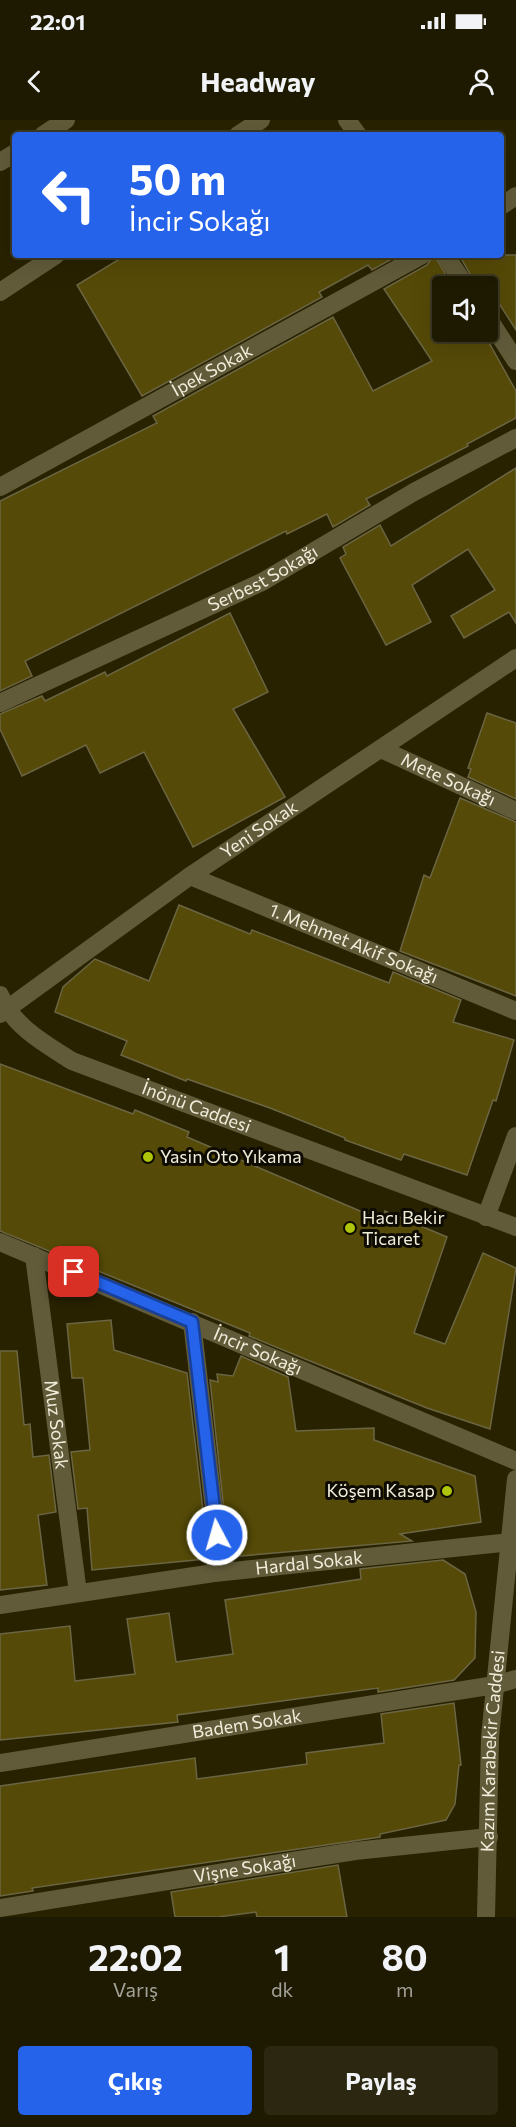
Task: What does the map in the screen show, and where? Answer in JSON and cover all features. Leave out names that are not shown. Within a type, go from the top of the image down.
[{"type":"street","points":[[48,132],[66,120]]},
{"type":"street","points":[[243,132],[261,120]]},
{"type":"street","points":[[0,292],[51,258]]},
{"type":"street","name":"İpek Sokak","points":[[0,487],[417,258]]},
{"type":"street","points":[[447,258],[459,276]]},
{"type":"street","points":[[498,333],[516,361]]},
{"type":"street","name":"Serbest Sokağı","points":[[0,703],[262,582],[414,492],[516,438]]},
{"type":"street","name":"Yeni Sokak","points":[[2,1006],[190,876],[516,658]]},
{"type":"street","name":"Mete Sokağı","points":[[381,749],[516,811]]},
{"type":"street","name":"1. Mehmet Akif Sokağı","points":[[190,876],[516,1011]]},
{"type":"street","name":"İnönü Caddesi","points":[[2,1006],[28,1032],[72,1061],[516,1227]]},
{"type":"street","points":[[486,1217],[516,1136]]},
{"type":"street","name":"İncir Sokağı","points":[[0,1242],[516,1461]]},
{"type":"street","name":"Muz Sokak","points":[[34,1256],[78,1593]]},
{"type":"street","points":[[192,1322],[217,1535],[218,1557],[214,1573]]},
{"type":"street","name":"Kazım Karabekir Caddesi","points":[[486,1917],[490,1737],[516,1479]]},
{"type":"street","name":"Hardal Sokak","points":[[0,1605],[214,1573],[511,1542]]},
{"type":"street","name":"Badem Sokak","points":[[0,1763],[495,1685],[516,1679]]},
{"type":"street","name":"Vişne Sokağı","points":[[0,1908],[355,1851],[489,1837]]},
{"type":"building","points":[[504,255],[516,255],[516,330],[498,302],[498,276],[471,276],[461,258],[504,258]]},
{"type":"building","points":[[121,258],[394,258],[372,270],[368,265],[319,292],[322,297],[142,396],[77,285]]},
{"type":"building","points":[[432,258],[436,258],[447,276],[432,276],[432,342],[489,342],[516,391],[516,418],[467,444],[468,446],[366,499],[370,505],[333,527],[327,514],[287,534],[286,531],[25,661],[32,676],[0,691],[0,501],[157,423],[153,416],[333,317],[373,391],[432,361],[384,289],[427,265]]},
{"type":"building","points":[[516,468],[516,623],[509,612],[464,638],[451,616],[495,590],[468,549],[412,585],[431,622],[386,645],[340,558],[346,554],[343,547],[380,525],[391,546]]},
{"type":"building","points":[[230,613],[268,692],[233,709],[285,797],[193,847],[144,752],[100,773],[86,745],[22,776],[0,729],[0,714],[42,696],[45,701],[105,672],[107,676]]},
{"type":"building","points":[[487,713],[516,723],[516,799],[468,777],[471,769],[468,768]]},
{"type":"building","points":[[460,798],[516,822],[516,996],[400,951],[424,875],[430,878]]},
{"type":"building","points":[[179,905],[250,934],[252,930],[389,983],[393,972],[461,1000],[453,1022],[514,1040],[496,1101],[493,1100],[467,1175],[404,1154],[401,1160],[345,1140],[345,1138],[270,1108],[187,1079],[186,1081],[121,1055],[127,1041],[55,1012],[63,987],[95,959],[149,981]]},
{"type":"building","points":[[0,1064],[133,1114],[135,1110],[189,1132],[187,1137],[381,1220],[385,1211],[447,1237],[414,1333],[445,1344],[483,1253],[516,1268],[490,1429],[427,1408],[305,1359],[249,1336],[250,1333],[0,1231]]},
{"type":"building","points":[[111,1320],[114,1350],[187,1373],[206,1536],[206,1559],[92,1570],[87,1508],[78,1509],[71,1452],[90,1450],[83,1378],[72,1378],[67,1324]]},
{"type":"building","points":[[0,1351],[17,1351],[24,1425],[30,1424],[33,1457],[49,1455],[56,1512],[38,1515],[47,1585],[0,1590]]},
{"type":"building","points":[[241,1356],[288,1377],[296,1431],[374,1428],[374,1440],[475,1476],[481,1522],[400,1534],[412,1541],[229,1557],[210,1380],[218,1382],[217,1374],[233,1376]]},
{"type":"building","points":[[443,1560],[465,1574],[476,1612],[475,1658],[454,1680],[378,1692],[378,1688],[177,1715],[178,1722],[0,1740],[0,1634],[70,1626],[75,1681],[135,1674],[127,1619],[169,1613],[176,1662],[233,1654],[225,1600],[361,1579],[360,1569]]},
{"type":"building","points":[[454,1703],[461,1765],[459,1765],[455,1804],[446,1820],[380,1834],[380,1837],[32,1888],[33,1891],[0,1896],[0,1786],[195,1758],[197,1779],[307,1764],[306,1753],[384,1743],[381,1714]]},
{"type":"building","points":[[338,1865],[347,1917],[257,1917],[256,1912],[218,1917],[175,1917],[171,1892]]},
{"type":"place","name":"Yasin Oto Yıkama","points":[[148,1157]]},
{"type":"place","name":"Hacı Bekir Ticaret","points":[[350,1228]]},
{"type":"place","name":"Köşem Kasap","points":[[447,1491]]},
{"type":"route","points":[[74,1272],[192,1322],[217,1535]]}]
